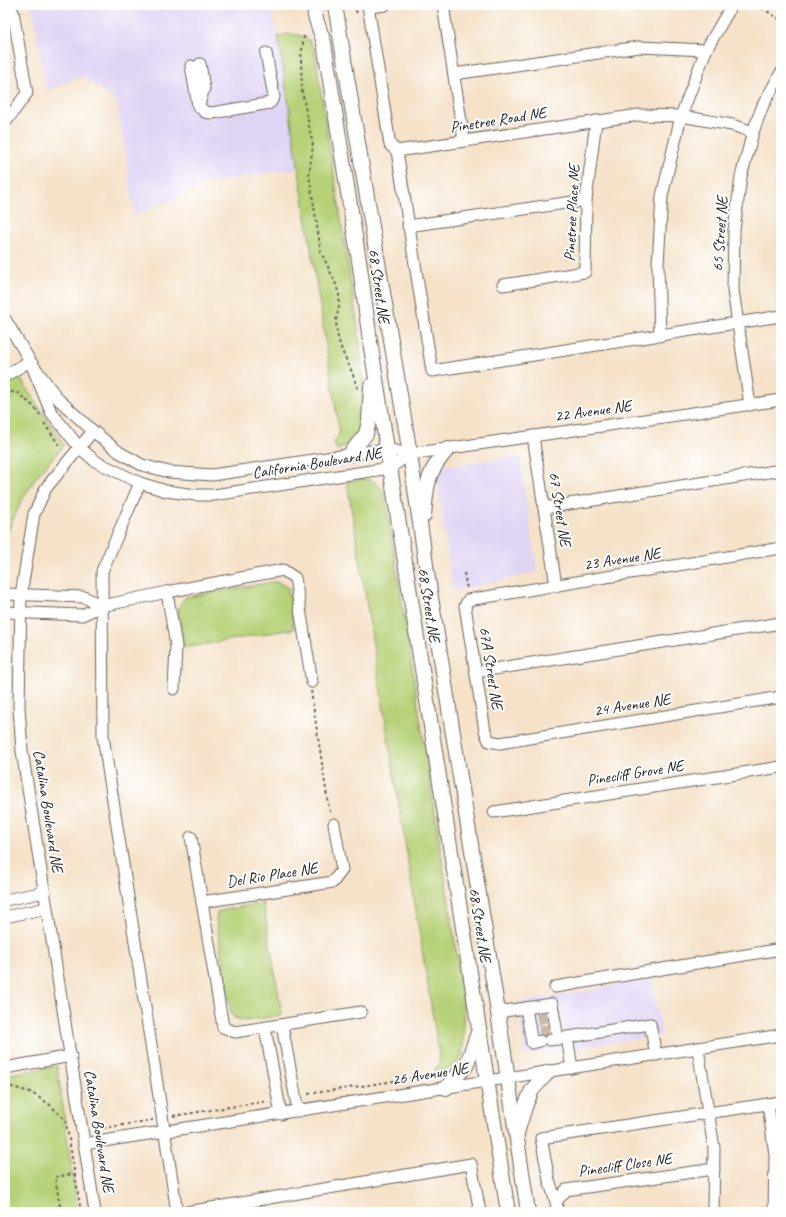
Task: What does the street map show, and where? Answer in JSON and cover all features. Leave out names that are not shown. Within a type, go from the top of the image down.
[{"type":"main road","name":"68 Street NE","points":[[314,5],[315,16],[324,43],[508,1212]]},
{"type":"main road","name":"68 Street NE","points":[[335,5],[410,454],[528,1212]]},
{"type":"main road","points":[[349,454],[366,434],[369,421],[373,360]]},
{"type":"main road","points":[[422,534],[427,484],[430,473],[439,458],[448,449]]},
{"type":"main road","points":[[446,1088],[466,1066],[479,1030]]},
{"type":"main road","points":[[516,1138],[526,1104],[532,1090],[548,1072]]},
{"type":"street","points":[[385,5],[369,6],[390,146],[397,151],[432,371],[781,316]]},
{"type":"street","points":[[443,5],[464,141]]},
{"type":"street","points":[[660,336],[658,264],[662,196],[681,116],[706,50],[732,5]]},
{"type":"street","points":[[5,10],[13,12],[27,93],[5,123]]},
{"type":"street","points":[[454,74],[639,46],[706,50]]},
{"type":"street","points":[[196,65],[198,106],[205,112],[212,113],[270,103],[274,97],[266,53]]},
{"type":"street","name":"65 Street NE","points":[[750,405],[733,290],[734,230],[741,177],[753,132],[763,105],[781,73]]},
{"type":"street","name":"Pinetree Road NE","points":[[397,151],[639,115],[681,116],[732,125],[753,132]]},
{"type":"street","name":"Pinetree Place NE","points":[[503,285],[585,272],[586,200],[596,121]]},
{"type":"street","points":[[408,226],[586,200]]},
{"type":"street","name":"California Boulevard NE","points":[[5,318],[30,361],[58,399],[93,432],[119,452],[142,465],[169,472],[212,476],[387,449],[410,454]]},
{"type":"street","name":"California Boulevard NE","points":[[30,361],[51,412],[79,447],[96,462],[140,483],[166,492],[214,495],[390,468],[410,454]]},
{"type":"street","points":[[5,376],[30,361]]},
{"type":"street","name":"22 Avenue NE","points":[[410,454],[781,400]]},
{"type":"street","name":"Catalina Boulevard NE","points":[[93,432],[46,488],[34,514],[21,595],[19,707],[22,751],[95,1212]]},
{"type":"street","name":"67 Street NE","points":[[533,436],[556,586]]},
{"type":"street","points":[[544,508],[781,470]]},
{"type":"street","points":[[140,483],[102,571],[103,736],[177,1212]]},
{"type":"street","name":"23 Avenue NE","points":[[468,600],[781,548]]},
{"type":"street","points":[[5,612],[82,615],[102,606],[283,570],[295,578],[312,682]]},
{"type":"street","points":[[167,592],[176,646],[174,690]]},
{"type":"street","points":[[5,594],[84,597],[102,606]]},
{"type":"street","name":"67A Street NE","points":[[468,600],[465,606],[485,731],[489,741]]},
{"type":"street","points":[[476,672],[781,623]]},
{"type":"street","name":"24 Avenue NE","points":[[489,741],[500,743],[781,697]]},
{"type":"street","name":"Pinecliff Grove NE","points":[[494,812],[781,767]]},
{"type":"street","name":"Del Rio Place NE","points":[[202,902],[333,882],[342,870],[334,824]]},
{"type":"street","points":[[191,837],[223,1027],[235,1032],[361,1012]]},
{"type":"street","points":[[5,900],[45,892]]},
{"type":"street","points":[[5,916],[47,908]]},
{"type":"street","points":[[555,987],[781,949]]},
{"type":"street","points":[[498,1012],[552,1004],[541,1018]]},
{"type":"street","points":[[526,1008],[541,1018],[549,1035],[572,1068]]},
{"type":"street","points":[[541,1018],[549,1035]]},
{"type":"street","points":[[549,1035],[650,1024],[656,1055]]},
{"type":"street","points":[[282,1025],[298,1111]]},
{"type":"street","points":[[265,1028],[281,1114]]},
{"type":"street","name":"26 Avenue NE","points":[[84,1144],[781,1036]]},
{"type":"street","points":[[698,1048],[714,1148],[713,1212]]},
{"type":"street","points":[[5,1068],[71,1056]]},
{"type":"street","points":[[557,1207],[549,1180],[541,1138],[781,1102]]},
{"type":"street","points":[[768,1104],[775,1155],[774,1212]]},
{"type":"street","points":[[187,1212],[471,1164],[480,1212]]},
{"type":"street","name":"Pinecliff Close NE","points":[[557,1207],[566,1190],[714,1169]]},
{"type":"path","points":[[273,6],[277,8],[288,5]]},
{"type":"path","points":[[757,5],[781,20]]},
{"type":"path","points":[[304,36],[301,58],[302,91],[313,146],[309,174],[321,252],[339,294],[339,306],[336,321],[337,334],[342,351],[352,372],[358,396]]},
{"type":"path","points":[[5,391],[18,393],[34,407],[59,445]]},
{"type":"path","points":[[464,573],[466,585]]},
{"type":"path","points":[[312,682],[312,702],[328,803],[334,824]]},
{"type":"path","points":[[308,1094],[446,1072]]},
{"type":"path","points":[[5,1085],[30,1092],[50,1104],[66,1121],[81,1212]]},
{"type":"path","points":[[98,1125],[104,1128],[268,1101]]},
{"type":"path","points":[[60,1212],[55,1177],[74,1174]]},
{"type":"shaded area","points":[[32,5],[270,5],[278,36],[299,168],[208,183],[135,216],[117,102],[83,77],[74,79],[46,91]]},
{"type":"shaded area","points":[[520,456],[537,572],[453,591],[437,479],[440,467]]},
{"type":"shaded area","points":[[652,979],[662,1035],[526,1055],[517,1003]]},
{"type":"green space","points":[[289,34],[303,36],[309,40],[315,53],[359,335],[363,381],[362,429],[352,443],[337,450],[334,443],[339,434],[339,429],[278,36]]},
{"type":"green space","points":[[20,378],[64,445],[36,477],[22,500],[8,531],[5,531],[5,385]]},
{"type":"green space","points":[[360,479],[372,481],[380,487],[387,507],[460,974],[464,1032],[462,1054],[460,1060],[451,1067],[433,1072],[440,1061],[347,481]]},
{"type":"green space","points":[[274,582],[280,583],[288,588],[294,629],[183,648],[179,607],[186,597]]},
{"type":"green space","points":[[263,903],[282,1015],[246,1021],[234,1018],[231,1013],[216,920],[217,913],[223,910]]},
{"type":"green space","points":[[57,1066],[78,1212],[5,1212],[5,1075]]},
{"type":"tunnel","points":[[537,1019],[547,1017]]},
{"type":"tunnel","points":[[539,1031],[549,1030]]}]
